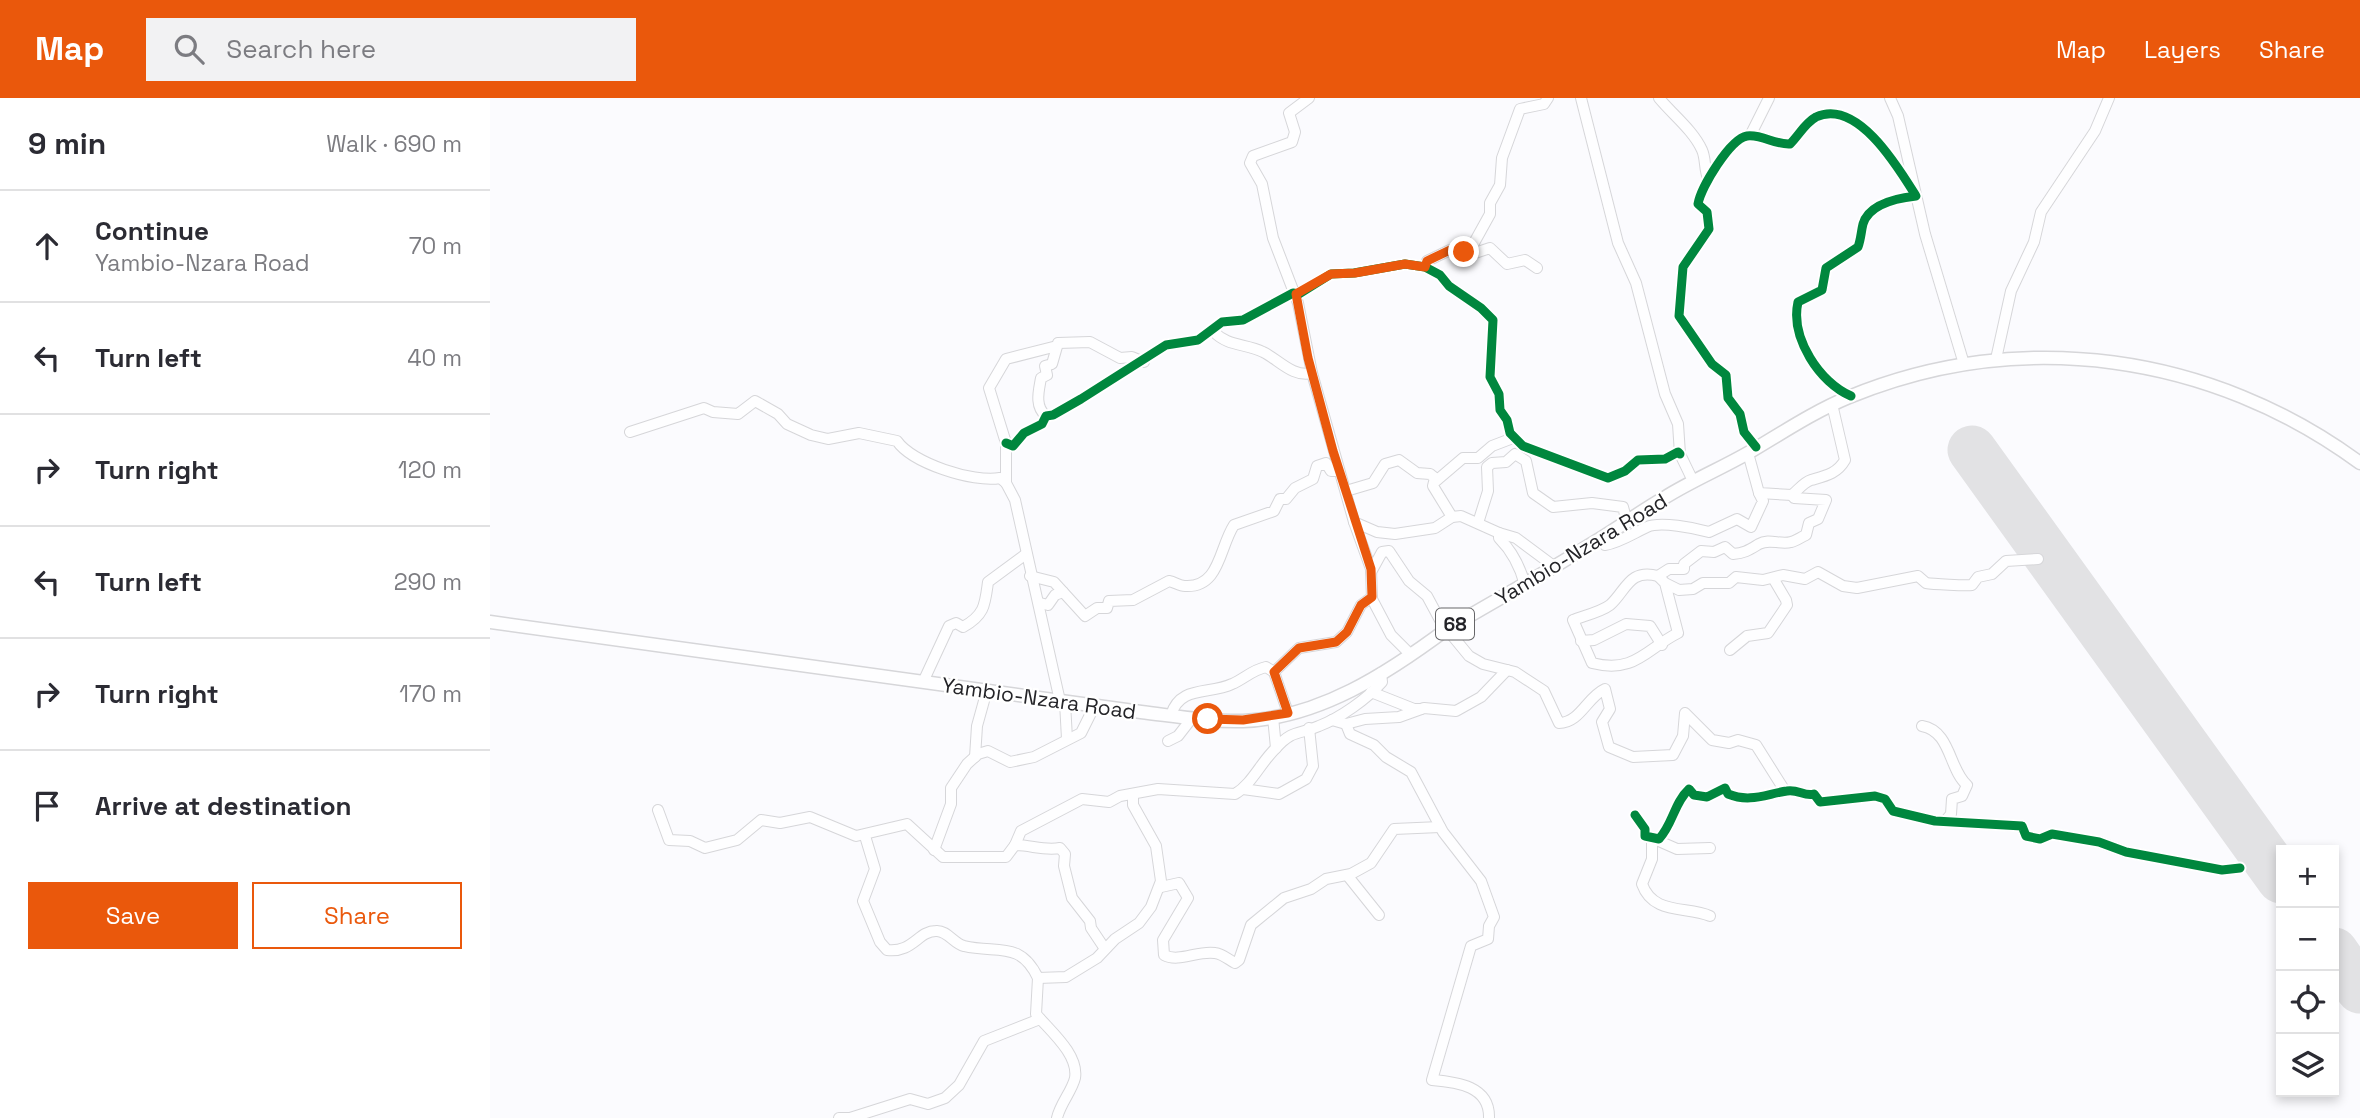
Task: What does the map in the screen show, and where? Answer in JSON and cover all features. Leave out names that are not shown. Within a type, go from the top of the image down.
[{"type":"main road","name":"Yambio-Nzara Road","points":[[490,622],[1102,707],[1192,718],[1273,719],[1346,692],[1367,690],[1381,673],[1447,629],[1525,585],[1693,481],[1832,404],[1907,377],[1996,359],[2091,359],[2133,364],[2199,380],[2281,414],[2360,463]]},
{"type":"street","points":[[1309,98],[1289,113],[1295,132],[1292,142],[1250,159],[1263,187],[1273,238],[1296,294],[1312,373],[1371,572],[1372,597],[1391,635],[1411,655]]},
{"type":"street","points":[[1469,252],[1490,214],[1490,203],[1500,185],[1502,158],[1520,109],[1544,104],[1548,98]]},
{"type":"street","points":[[1581,98],[1618,243],[1636,284],[1665,394],[1678,424],[1680,454],[1693,481]]},
{"type":"street","points":[[1660,98],[1702,149],[1708,178]]},
{"type":"street","points":[[1751,136],[1769,98]]},
{"type":"street","points":[[1891,98],[1964,364]]},
{"type":"street","points":[[1996,359],[2011,291],[2034,242],[2041,212],[2095,131],[2109,98]]},
{"type":"street","points":[[1602,538],[1605,545],[1612,544],[1650,525],[1691,527],[1709,532],[1737,519],[1751,527],[1763,501],[1759,493],[1752,450],[1743,430],[1740,414],[1728,398],[1726,375],[1712,364],[1679,316],[1683,267],[1709,229],[1707,212],[1698,204],[1708,178],[1736,142],[1751,136],[1790,144],[1818,116],[1832,111],[1849,113],[1867,129],[1916,196]]},
{"type":"street","points":[[1851,396],[1832,387],[1817,368],[1799,329],[1798,302],[1822,290],[1826,268],[1858,247],[1864,222],[1873,211],[1886,203],[1916,196]]},
{"type":"street","points":[[1425,267],[1427,261],[1450,250],[1469,252],[1490,248],[1507,264],[1525,260],[1537,268]]},
{"type":"street","points":[[1006,443],[1011,447],[1015,445],[1023,434],[1040,425],[1046,416],[1057,413],[1144,362],[1166,345],[1198,340],[1228,319],[1243,320],[1331,274],[1355,273],[1405,264],[1425,267],[1440,275],[1449,286],[1481,307],[1493,320],[1489,375],[1499,394],[1500,410],[1513,438],[1530,450],[1587,468],[1604,477],[1620,473],[1638,460],[1665,459],[1678,452],[1680,454]]},
{"type":"street","points":[[1213,331],[1227,342],[1262,352],[1295,371],[1312,373]]},
{"type":"street","points":[[1006,483],[1006,443],[989,388],[1006,359],[1057,346],[1065,341],[1090,342],[1118,358],[1132,357],[1144,362]]},
{"type":"street","points":[[1046,416],[1041,411],[1037,390],[1041,379],[1047,375],[1045,366],[1054,361],[1057,346]]},
{"type":"street","points":[[630,432],[704,408],[712,412],[738,414],[755,401],[806,434],[828,439],[859,433],[884,438],[897,441],[904,451],[945,471],[969,479],[1000,478],[1006,483],[1015,500],[1063,701],[1067,739]]},
{"type":"street","points":[[1792,495],[1810,480],[1822,480],[1840,468],[1845,460],[1832,404]]},
{"type":"street","points":[[1478,458],[1492,446],[1513,438]]},
{"type":"street","points":[[1452,517],[1433,486],[1436,481],[1463,458],[1504,463],[1516,454],[1526,461],[1533,493],[1553,507],[1592,503],[1623,507],[1628,522]]},
{"type":"street","points":[[1346,491],[1373,483],[1385,464],[1395,459],[1417,473],[1430,474],[1436,481]]},
{"type":"street","points":[[1031,576],[1054,582],[1085,616],[1097,608],[1107,608],[1109,601],[1133,600],[1170,581],[1182,587],[1202,585],[1211,579],[1234,524],[1274,511],[1280,499],[1286,499],[1294,488],[1312,479],[1317,466],[1326,463],[1331,471],[1339,471]]},
{"type":"street","points":[[1478,523],[1488,491],[1487,467],[1492,463]]},
{"type":"street","points":[[1662,579],[1669,569],[1684,569],[1684,564],[1701,551],[1714,552],[1724,547],[1733,554],[1742,554],[1755,549],[1759,543],[1773,540],[1789,543],[1806,535],[1809,523],[1818,519],[1826,500],[1759,493]]},
{"type":"street","points":[[1354,522],[1377,532],[1395,534],[1435,528],[1452,517],[1461,516],[1516,538],[1555,566]]},
{"type":"street","points":[[1499,533],[1499,538],[1518,566],[1525,585]]},
{"type":"street","points":[[1371,572],[1382,552],[1389,551],[1409,581],[1427,596],[1447,629],[1469,656],[1483,664],[1515,672],[1544,691],[1559,723],[1564,723],[1584,711],[1594,693],[1605,689],[1608,691],[1610,709],[1602,722],[1609,747],[1625,751],[1628,756],[1672,755],[1683,736],[1685,713],[1712,740],[1729,743],[1738,740],[1756,745],[1786,791]]},
{"type":"street","points":[[923,682],[940,652],[949,626],[956,623],[963,627],[978,618],[987,603],[988,582],[1026,554]]},
{"type":"street","points":[[1662,579],[1678,633],[1639,661],[1605,666],[1587,659],[1573,620],[1609,605],[1625,584],[1636,578],[1662,579],[1677,589],[1690,590],[1703,583],[1729,583],[1737,577],[1758,580],[1783,575],[1804,579],[1818,572],[1838,584],[1857,588],[1918,576],[1926,583],[1951,582],[1965,586],[1972,585],[1978,577],[1992,574],[2006,561],[2038,559]]},
{"type":"street","points":[[1730,650],[1747,636],[1768,633],[1783,612],[1786,600],[1773,578]]},
{"type":"street","points":[[1040,603],[1048,605],[1055,595],[1063,592]]},
{"type":"street","points":[[1274,672],[1299,648],[1336,642],[1347,632],[1361,605],[1372,597]]},
{"type":"street","points":[[1581,642],[1594,640],[1626,624],[1639,623],[1650,626],[1662,645]]},
{"type":"street","points":[[1171,715],[1180,699],[1197,691],[1232,684],[1259,668],[1266,667],[1274,672],[1288,713]]},
{"type":"street","points":[[658,810],[669,840],[686,840],[705,848],[737,840],[748,827],[765,820],[780,822],[810,817],[846,834],[865,836],[907,824],[943,857],[992,859],[1006,856],[1021,831],[1056,810],[1082,799],[1109,802],[1121,796],[1158,789],[1235,794],[1243,789],[1259,765],[1297,731],[1332,720],[1352,707],[1367,690],[1414,709],[1456,711],[1481,697],[1507,670]]},
{"type":"street","points":[[975,757],[977,726],[987,690]]},
{"type":"street","points":[[1346,692],[1352,707],[1365,719]]},
{"type":"street","points":[[934,850],[951,804],[951,788],[962,769],[975,757],[988,751],[1002,760],[1019,762],[1081,733],[1092,711],[1102,707]]},
{"type":"street","points":[[1332,720],[1346,724],[1365,719],[1399,717],[1424,708]]},
{"type":"street","points":[[1168,741],[1178,736],[1192,718]]},
{"type":"street","points":[[1276,748],[1273,719],[1286,720],[1297,731]]},
{"type":"street","points":[[1346,724],[1350,734],[1374,745],[1386,757],[1411,772],[1440,827],[1481,881],[1494,916],[1489,926],[1488,939],[1471,946],[1432,1080],[1464,1082],[1482,1096],[1490,1108],[1489,1118]]},
{"type":"street","points":[[1922,726],[1929,727],[1944,743],[1958,774],[1967,785],[1962,796],[1952,799],[1951,814],[1946,820]]},
{"type":"street","points":[[1243,789],[1279,794],[1306,779],[1313,766],[1309,728]]},
{"type":"street","points":[[1652,838],[1659,839],[1668,828],[1680,799],[1689,789],[1694,794],[1707,797],[1725,788],[1728,794],[1740,799],[1774,796],[1786,791],[1814,794],[1820,802],[1875,796],[1885,799],[1893,811],[1935,821],[2022,826],[2026,836],[2040,839],[2052,834],[2210,868],[2240,868]]},
{"type":"street","points":[[1038,978],[1066,977],[1105,950],[1139,923],[1161,887],[1156,846],[1133,805],[1133,795]]},
{"type":"street","points":[[1635,815],[1644,829],[1645,836],[1677,849],[1710,848]]},
{"type":"street","points":[[1161,887],[1179,883],[1188,898],[1163,940],[1164,955],[1172,958],[1217,953],[1235,963],[1240,957],[1248,928],[1284,898],[1311,889],[1326,879],[1347,875],[1371,863],[1394,830],[1440,827]]},
{"type":"street","points":[[865,836],[875,869],[863,901],[884,947],[903,950],[933,931],[940,931],[961,946],[1005,949],[1026,958],[1038,978],[1036,1014],[1057,1035],[1069,1053],[1075,1077],[1057,1118]]},
{"type":"street","points":[[1652,838],[1652,859],[1642,884],[1644,891],[1656,904],[1686,913],[1693,911],[1710,916]]},
{"type":"street","points":[[1014,845],[1032,845],[1045,850],[1060,848],[1065,854],[1064,866],[1072,898],[1090,920],[1091,928],[1105,950]]},
{"type":"street","points":[[1347,875],[1379,915]]},
{"type":"street","points":[[839,1118],[850,1118],[910,1099],[928,1104],[944,1098],[959,1085],[984,1041],[1040,1018]]},
{"type":"runway","points":[[1972,450],[2276,872]]},
{"type":"runway","points":[[2339,959],[2360,989]]},
{"type":"cycle path","points":[[1756,447],[1744,432],[1740,414],[1728,398],[1726,375],[1712,364],[1679,316],[1683,267],[1709,229],[1707,212],[1698,204],[1700,196],[1717,165],[1733,145],[1747,136],[1790,144],[1816,117],[1831,114],[1846,117],[1875,138],[1916,196],[1893,200],[1871,211],[1863,224],[1858,247],[1826,268],[1822,290],[1798,302],[1799,330],[1810,358],[1829,381],[1851,396]]},
{"type":"cycle path","points":[[1006,443],[1013,446],[1024,433],[1042,424],[1046,416],[1053,415],[1081,399],[1166,345],[1198,340],[1222,322],[1243,320],[1293,293],[1299,294],[1331,274],[1405,264],[1425,267],[1440,275],[1449,286],[1481,308],[1493,320],[1490,377],[1499,394],[1500,410],[1507,420],[1510,433],[1523,446],[1608,478],[1625,471],[1638,460],[1665,459],[1678,452],[1680,454]]},
{"type":"cycle path","points":[[1635,815],[1645,829],[1645,836],[1659,839],[1689,789],[1694,795],[1707,797],[1725,788],[1728,794],[1744,798],[1791,791],[1814,794],[1820,802],[1875,796],[1885,799],[1893,811],[1935,821],[2022,826],[2026,836],[2040,839],[2052,834],[2099,842],[2126,852],[2222,870],[2240,868]]},
{"type":"route","points":[[1208,719],[1243,720],[1288,713],[1274,672],[1279,670],[1283,663],[1287,663],[1299,648],[1336,642],[1347,632],[1361,605],[1369,602],[1372,597],[1371,569],[1359,540],[1333,451],[1308,358],[1296,294],[1331,274],[1355,273],[1405,264],[1420,268],[1446,251],[1464,252]]}]
